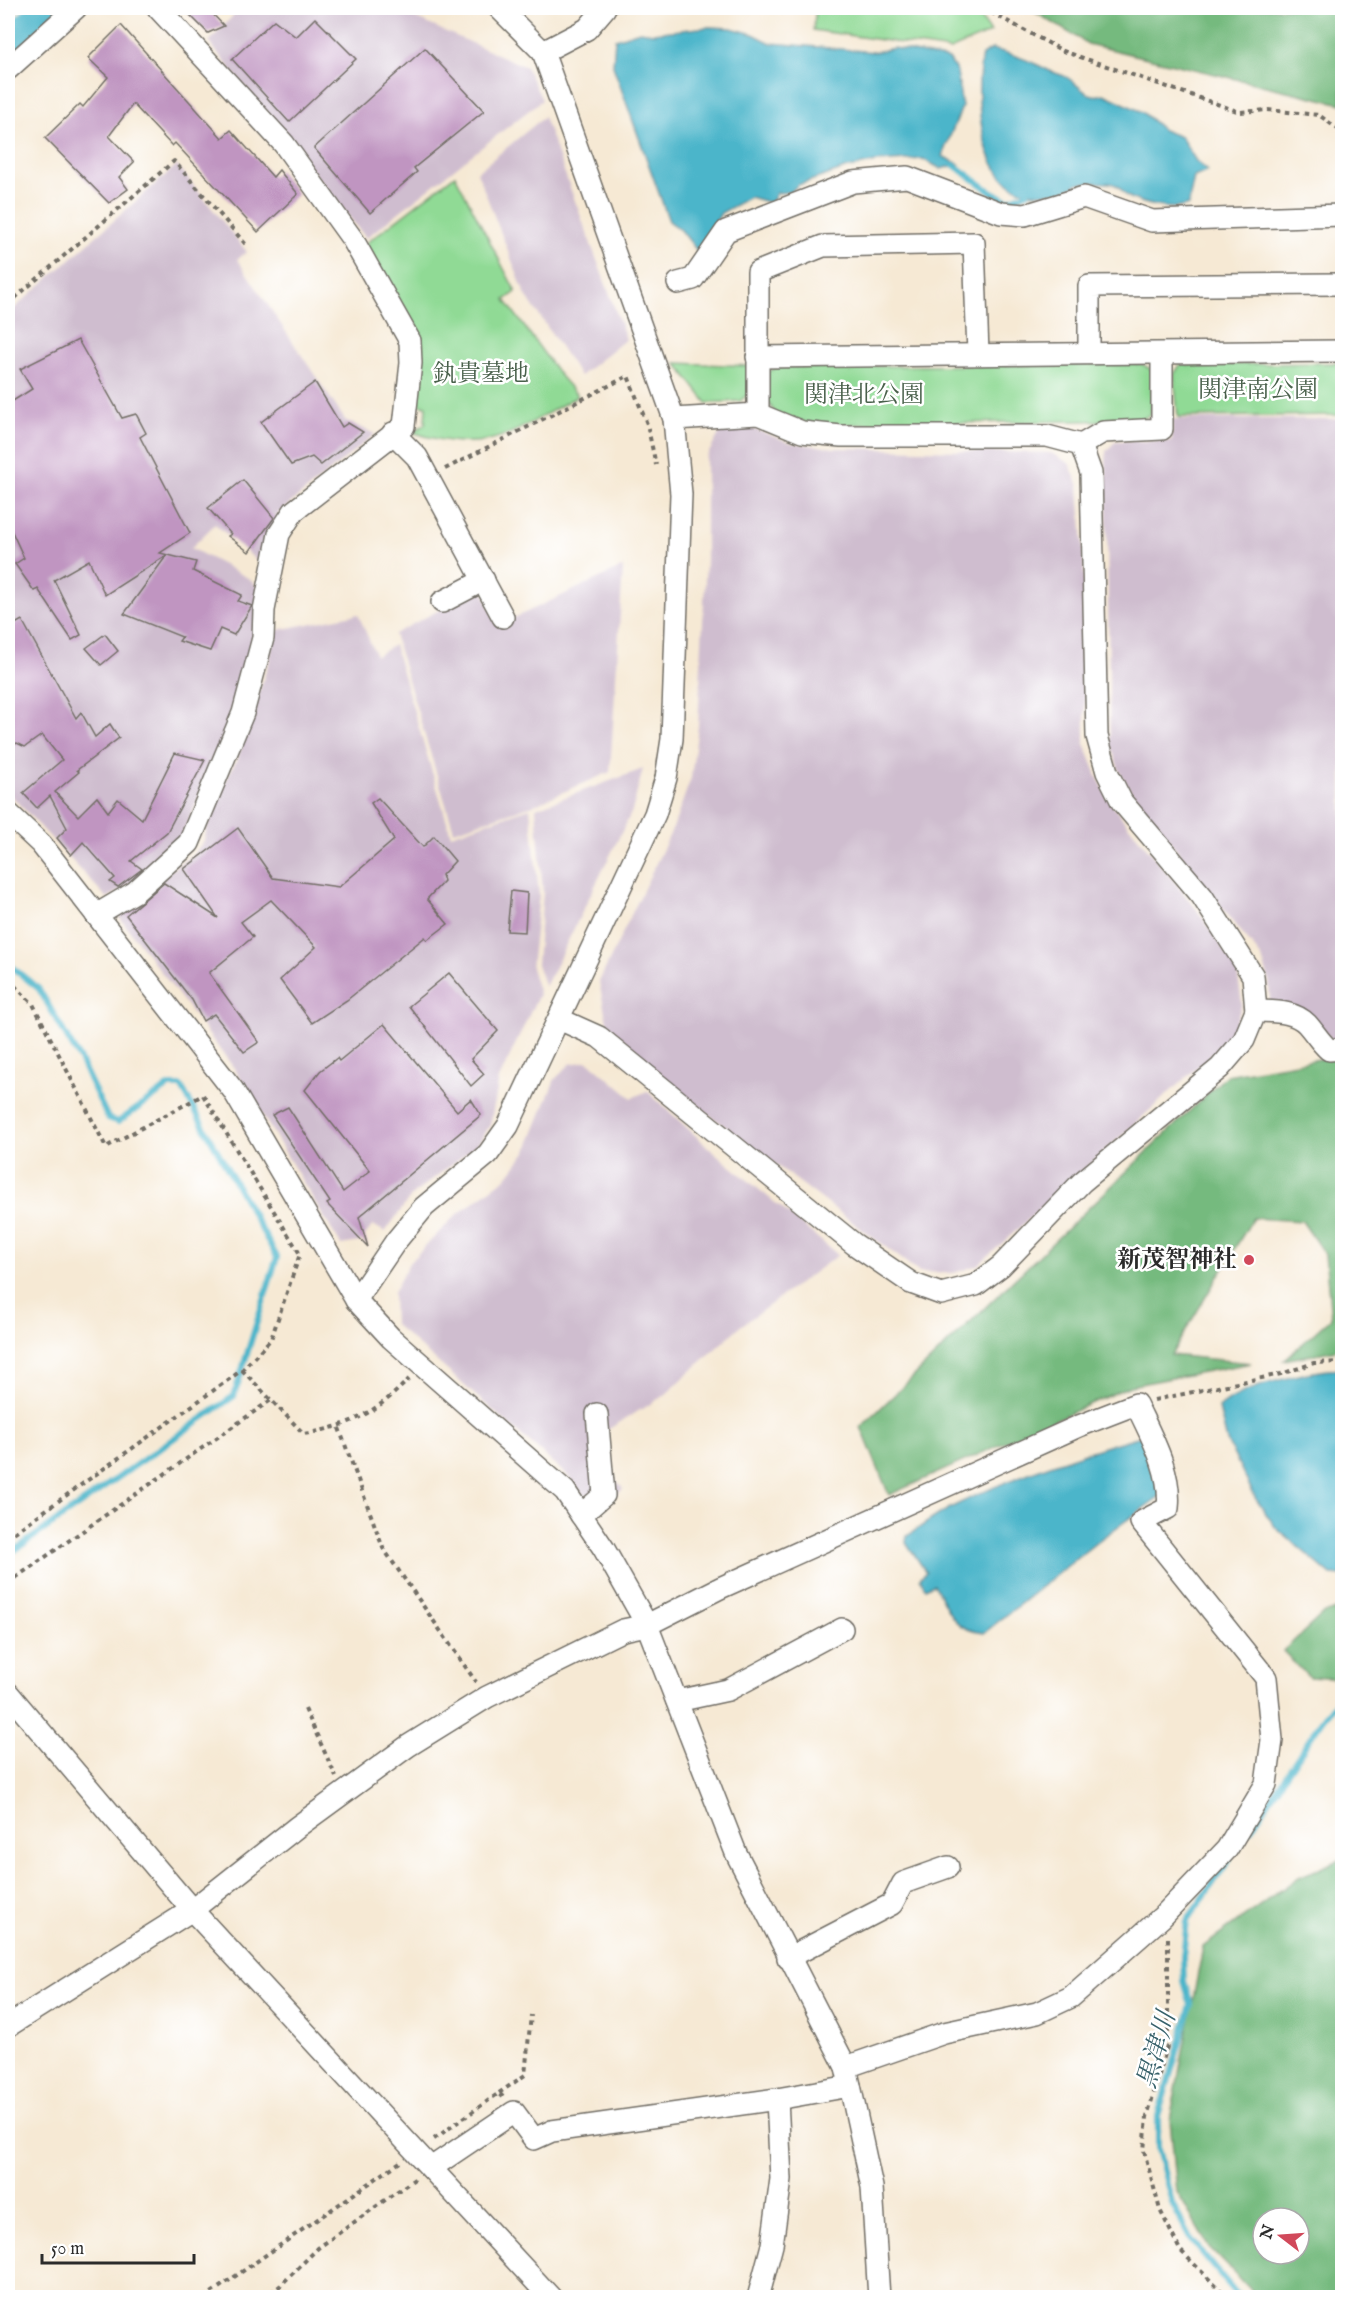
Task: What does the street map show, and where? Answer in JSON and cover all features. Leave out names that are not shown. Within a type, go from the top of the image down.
[{"type":"street","points":[[8,69],[76,8]]},
{"type":"street","points":[[96,915],[135,892],[189,843],[243,713],[263,638],[264,610],[279,534],[294,511],[404,426],[411,363],[410,341],[353,240],[284,144],[159,8]]},
{"type":"street","points":[[356,1300],[396,1241],[424,1207],[488,1154],[508,1126],[655,814],[666,778],[672,739],[681,494],[674,419],[543,52],[500,8]]},
{"type":"street","points":[[543,52],[587,29],[605,8]]},
{"type":"street","points":[[678,283],[693,279],[726,231],[853,182],[907,177],[1001,213],[1025,215],[1084,197],[1152,221],[1342,215]]},
{"type":"street","points":[[758,414],[758,272],[823,246],[974,243],[978,353]]},
{"type":"street","points":[[1089,352],[1089,286],[1342,284]]},
{"type":"street","points":[[757,357],[1342,351]]},
{"type":"street","points":[[674,419],[758,414],[802,432],[841,436],[1047,436],[1081,445],[1103,432],[1162,429],[1162,354]]},
{"type":"street","points":[[393,433],[417,458],[429,478],[503,617]]},
{"type":"street","points":[[559,1019],[599,1037],[854,1244],[910,1283],[941,1294],[976,1285],[1001,1266],[1082,1182],[1220,1068],[1244,1041],[1256,1011],[1253,976],[1202,896],[1122,802],[1107,772],[1097,736],[1091,473],[1081,445]]},
{"type":"street","points":[[442,602],[484,580]]},
{"type":"street","points":[[8,813],[41,844],[233,1090],[356,1300],[422,1365],[565,1491],[604,1549],[647,1625],[736,1852],[788,1958],[833,2038],[848,2076],[872,2187],[879,2298]]},
{"type":"street","points":[[1256,1011],[1288,1013],[1306,1023],[1318,1041],[1329,1050],[1342,1049]]},
{"type":"street","points":[[8,2026],[192,1910],[297,1827],[344,1795],[408,1746],[487,1697],[623,1630],[647,1625],[731,1583],[1079,1426],[1136,1404],[1155,1447],[1170,1490],[1168,1508],[1141,1522],[1266,1678],[1272,1740],[1266,1784],[1227,1849],[1162,1917],[1071,1997],[1037,2013],[944,2033],[848,2076],[777,2099],[552,2131],[534,2139],[514,2112],[431,2168]]},
{"type":"street","points":[[581,1515],[604,1495],[597,1414]]},
{"type":"street","points":[[677,1701],[728,1690],[842,1629]]},
{"type":"street","points":[[8,1693],[192,1910],[551,2298]]},
{"type":"street","points":[[788,1958],[892,1904],[903,1883],[948,1867]]},
{"type":"street","points":[[758,2298],[772,2245],[781,2179],[777,2099]]},
{"type":"path","points":[[983,8],[1063,51],[1096,63],[1240,112],[1268,110],[1319,115],[1342,132]]},
{"type":"path","points":[[8,304],[174,161],[248,247]]},
{"type":"path","points":[[429,478],[628,376],[647,424],[657,469]]},
{"type":"path","points":[[8,979],[33,1004],[106,1147],[203,1095],[300,1254],[271,1339],[242,1370],[8,1537]]},
{"type":"path","points":[[1136,1404],[1271,1376],[1314,1363],[1342,1362]]},
{"type":"path","points":[[242,1370],[304,1434],[339,1428],[387,1402],[422,1365]]},
{"type":"path","points":[[8,1583],[271,1400]]},
{"type":"path","points":[[339,1428],[383,1548],[487,1697]]},
{"type":"path","points":[[305,1709],[344,1795]]},
{"type":"path","points":[[1162,1917],[1168,1928],[1167,2043],[1147,2117],[1144,2151],[1160,2211],[1180,2250],[1228,2298]]},
{"type":"path","points":[[204,2298],[525,2075],[531,2015]]},
{"type":"path","points":[[499,2093],[514,2112]]},
{"type":"path","points":[[263,2298],[280,2286],[318,2248],[431,2168]]},
{"type":"shaded area","points":[[240,8],[392,8],[526,67],[542,100],[366,238],[209,42]]},
{"type":"shaded area","points":[[544,117],[626,339],[580,376],[525,294],[477,172]]},
{"type":"shaded area","points":[[177,165],[247,252],[237,259],[345,420],[375,434],[276,515],[281,521],[263,566],[215,524],[191,548],[248,578],[262,591],[254,649],[221,744],[182,836],[146,874],[107,898],[8,792],[8,314]]},
{"type":"shaded area","points":[[1172,419],[1342,419],[1342,1040],[1335,1041],[1270,1001],[1269,980],[1262,958],[1134,796],[1120,773],[1110,743],[1106,451],[1116,441],[1172,441]]},
{"type":"shaded area","points":[[725,423],[748,427],[792,443],[834,448],[1051,453],[1069,463],[1079,486],[1084,563],[1085,745],[1098,778],[1114,808],[1197,910],[1237,970],[1242,1004],[1231,1037],[978,1265],[954,1273],[919,1272],[695,1104],[609,1032],[599,982],[673,828],[691,778],[698,726],[706,559],[706,458]]},
{"type":"shaded area","points":[[623,567],[610,772],[533,805],[454,831],[394,634],[481,588],[499,625]]},
{"type":"shaded area","points":[[358,614],[376,656],[394,645],[451,835],[530,808],[539,895],[531,968],[539,994],[499,1079],[490,1125],[477,1145],[412,1195],[385,1232],[373,1225],[360,1242],[341,1245],[234,1068],[114,910],[193,855],[204,841],[212,808],[238,757],[270,659],[273,631]]},
{"type":"shaded area","points":[[643,769],[632,811],[545,987],[537,964],[543,893],[536,808]]},
{"type":"shaded area","points":[[588,1061],[632,1098],[647,1091],[709,1148],[838,1255],[738,1328],[665,1395],[607,1430],[609,1471],[623,1489],[597,1512],[569,1477],[394,1324],[393,1293],[409,1263],[455,1216],[506,1178],[526,1152],[555,1079],[570,1064]]},
{"type":"green space","points":[[816,8],[960,8],[978,14],[991,32],[950,50],[813,30]]},
{"type":"green space","points":[[1028,8],[1342,8],[1342,104],[1088,44]]},
{"type":"green space","name":"釻貴墓地","points":[[455,175],[516,292],[505,300],[561,377],[578,396],[518,430],[481,441],[461,442],[438,439],[412,432],[425,424],[426,406],[418,404],[413,395],[414,345],[360,248]]},
{"type":"green space","points":[[676,363],[750,366],[751,392],[740,401],[707,403]]},
{"type":"green space","name":"関津南公園","points":[[1342,363],[1342,415],[1178,417],[1174,374],[1180,365]]},
{"type":"green space","name":"関津北公園","points":[[1142,364],[1152,370],[1151,413],[1142,420],[815,425],[776,414],[767,401],[768,372],[777,367]]},
{"type":"green space","points":[[1342,1055],[1342,1349],[1284,1360],[1331,1318],[1325,1255],[1302,1221],[1253,1218],[1171,1355],[1251,1363],[1130,1386],[889,1495],[861,1427],[1227,1075]]},
{"type":"green space","points":[[1342,1609],[1342,1679],[1309,1677],[1283,1651],[1324,1613]]},
{"type":"green space","points":[[1342,1859],[1342,2297],[1258,2297],[1209,2247],[1177,2192],[1170,2120],[1203,1947],[1299,1877]]},
{"type":"water","points":[[709,27],[731,28],[753,34],[771,43],[875,52],[894,48],[949,59],[957,72],[962,107],[942,156],[959,164],[941,169],[923,159],[876,162],[845,169],[798,185],[790,192],[777,193],[771,203],[750,197],[721,213],[698,252],[681,230],[669,221],[613,66],[615,39],[640,31],[653,33]]},
{"type":"water","points":[[992,49],[1022,58],[1066,77],[1089,94],[1104,94],[1142,112],[1163,130],[1181,137],[1196,161],[1208,171],[1194,177],[1188,205],[1174,208],[1140,202],[1127,196],[1116,185],[1098,182],[1078,183],[1063,191],[1047,193],[1035,193],[1016,188],[1002,176],[991,159],[984,139],[980,116],[982,55]]},
{"type":"water","points":[[1342,1369],[1342,1576],[1331,1575],[1276,1528],[1256,1499],[1227,1441],[1219,1408],[1229,1400],[1259,1386],[1313,1372]]},
{"type":"water","points":[[1141,1436],[1163,1494],[1102,1538],[984,1633],[964,1628],[957,1623],[947,1610],[934,1584],[925,1588],[920,1578],[926,1572],[906,1542],[907,1536],[948,1509],[1022,1475]]},
{"type":"building","points":[[183,8],[207,8],[224,26],[208,33]]},
{"type":"building","points":[[315,18],[356,59],[289,122],[232,59],[274,20],[296,37]]},
{"type":"building","points":[[121,25],[222,138],[231,130],[273,177],[279,170],[298,194],[258,232],[175,143],[172,146],[133,104],[109,136],[134,162],[119,177],[128,189],[109,203],[45,138],[80,104],[83,107],[108,77],[88,58]]},
{"type":"building","points":[[425,48],[484,111],[414,168],[417,172],[370,213],[314,148]]},
{"type":"building","points":[[78,340],[122,418],[136,414],[146,433],[140,437],[190,533],[160,553],[196,562],[193,571],[242,595],[238,601],[252,606],[234,635],[220,629],[210,651],[179,641],[182,637],[124,614],[167,555],[105,595],[89,560],[54,580],[81,635],[72,640],[38,589],[34,591],[15,564],[24,558],[8,523],[8,404],[32,389],[20,369]]},
{"type":"building","points":[[315,382],[342,427],[348,423],[363,432],[321,465],[312,457],[291,465],[261,422]]},
{"type":"building","points":[[243,480],[274,518],[249,552],[228,536],[231,534],[208,508]]},
{"type":"building","points":[[22,620],[76,718],[81,712],[95,737],[110,724],[119,738],[77,770],[79,772],[55,792],[78,816],[97,797],[108,812],[118,799],[142,819],[175,753],[205,760],[167,832],[131,861],[142,869],[118,887],[110,882],[115,878],[83,842],[71,855],[57,838],[67,828],[50,796],[37,808],[23,793],[62,760],[42,735],[25,747],[17,743],[8,747],[8,628]]},
{"type":"building","points":[[105,634],[118,651],[101,665],[86,648]]},
{"type":"building","points":[[378,798],[423,847],[434,836],[455,861],[442,875],[444,881],[427,899],[448,924],[427,940],[425,937],[347,1000],[312,1023],[280,980],[316,947],[271,900],[241,922],[253,937],[209,973],[259,1042],[244,1052],[214,1014],[203,1021],[192,1000],[126,915],[164,883],[218,918],[184,869],[238,828],[273,878],[339,887],[394,840],[371,803]]},
{"type":"building","points":[[511,891],[527,893],[525,932],[507,931]]},
{"type":"building","points":[[449,973],[498,1031],[471,1059],[484,1074],[471,1086],[409,1006]]},
{"type":"building","points":[[384,1024],[457,1111],[471,1099],[481,1115],[359,1217],[368,1247],[327,1204],[330,1202],[272,1115],[288,1107],[343,1192],[370,1171],[305,1090],[320,1071],[337,1058],[339,1061]]},
{"type":"waterway","points":[[8,47],[54,8]]},
{"type":"waterway","points":[[954,165],[990,191],[1008,200],[1027,193]]},
{"type":"waterway","points":[[8,964],[39,989],[79,1058],[108,1118],[118,1122],[169,1086],[181,1086],[277,1257],[234,1396],[8,1555]]},
{"type":"waterway","name":"黒津川","points":[[1250,1830],[1342,1694]]},
{"type":"waterway","name":"黒津川","points":[[1229,1860],[1187,1921],[1183,1957],[1184,1981],[1191,2005],[1158,2116],[1158,2149],[1172,2203],[1190,2238],[1240,2298]]},
{"type":"place","name":"新茂智神社","points":[[1249,1260]]}]
